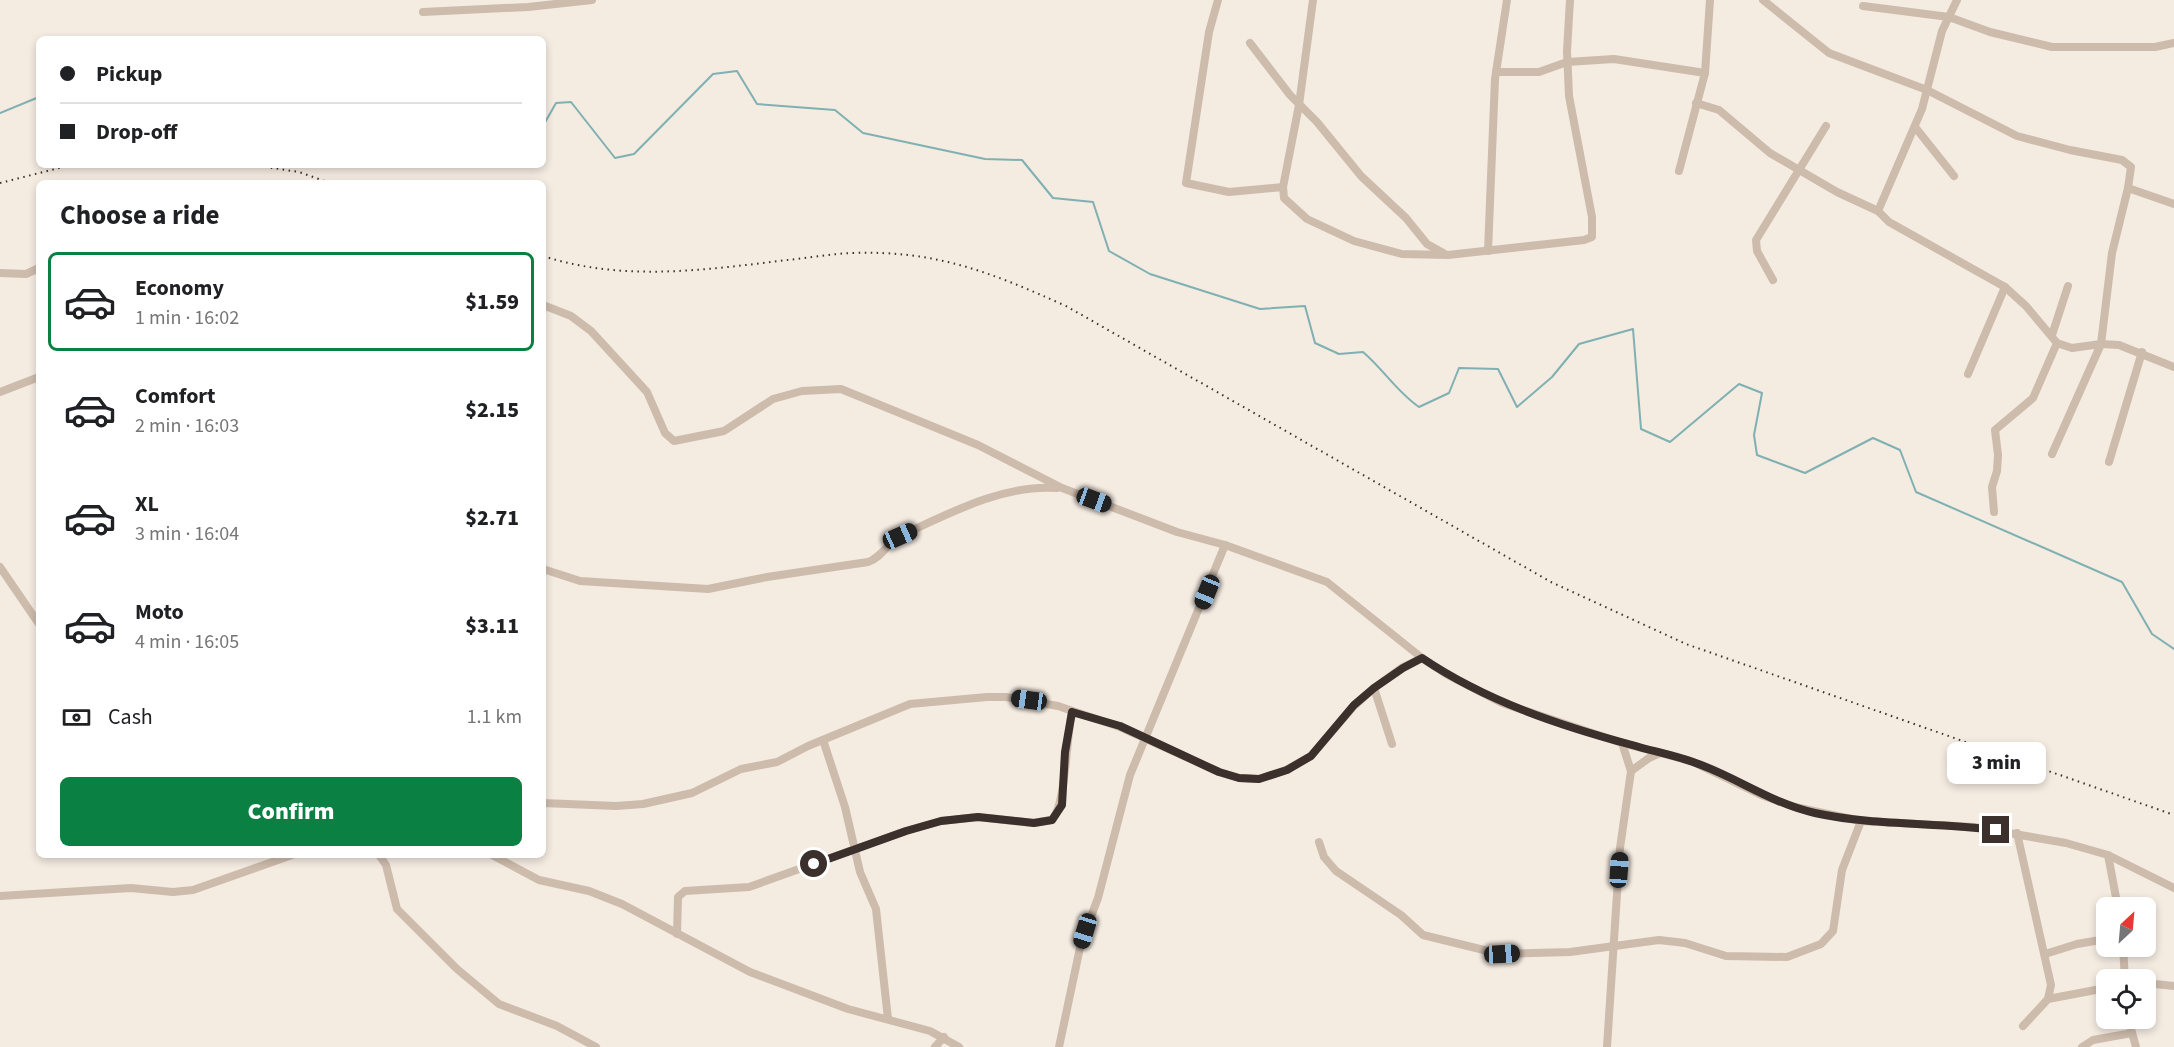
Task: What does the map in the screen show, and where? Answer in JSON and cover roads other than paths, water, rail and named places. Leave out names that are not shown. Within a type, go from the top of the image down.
[{"type":"street","points":[[423,12],[528,7],[592,0]]},
{"type":"street","points":[[1218,0],[1209,32],[1186,183],[1229,192],[1283,188]]},
{"type":"street","points":[[1313,0],[1299,105],[1283,188],[1284,198],[1296,211],[1340,235],[1402,254],[1448,255],[1584,240],[1592,237],[1592,217],[1572,121],[1567,62],[1570,0]]},
{"type":"street","points":[[1488,251],[1496,72],[1508,0]]},
{"type":"street","points":[[1679,171],[1705,73],[1710,0]]},
{"type":"street","points":[[1763,0],[1829,53],[1927,90],[2017,136],[2128,163],[2131,175],[2112,253],[2101,344],[2052,454]]},
{"type":"street","points":[[1878,212],[1915,126],[1942,31],[1957,0]]},
{"type":"street","points":[[1863,6],[1949,17],[1990,32],[2052,47],[2156,47],[2174,43]]},
{"type":"street","points":[[1250,43],[1299,105],[1317,122],[1361,176],[1413,225],[1427,244],[1448,255]]},
{"type":"street","points":[[1496,72],[1539,72],[1567,62],[1627,60],[1705,73]]},
{"type":"street","points":[[1696,103],[1726,114],[1757,143],[1797,170],[1878,212],[1888,222],[2005,286],[2052,335],[2057,344]]},
{"type":"street","points":[[1773,280],[1757,251],[1756,240],[1826,126]]},
{"type":"street","points":[[1915,126],[1953,176]]},
{"type":"street","points":[[2128,188],[2174,204]]},
{"type":"street","points":[[0,273],[26,274],[36,269]]},
{"type":"street","points":[[1968,374],[2005,286]]},
{"type":"street","points":[[2052,335],[2068,286]]},
{"type":"street","points":[[546,306],[571,316],[591,331],[647,392],[665,433],[674,441],[724,431],[773,399],[802,391],[841,389],[978,445],[1062,488],[1178,532],[1225,545],[1327,582],[1422,658],[1446,674],[1502,703],[1622,743],[1704,766],[1761,795],[1795,807],[1861,821],[1974,827],[2017,833],[2108,855],[2174,888]]},
{"type":"street","points":[[2057,344],[2082,348],[2101,344],[2142,352],[2174,367]]},
{"type":"street","points":[[1994,512],[1992,487],[1997,471],[1998,455],[1995,430],[2032,398],[2057,344]]},
{"type":"street","points":[[2109,462],[2142,352]]},
{"type":"street","points":[[0,392],[36,378]]},
{"type":"street","points":[[546,570],[564,577],[597,582],[720,588],[767,577],[868,562],[874,560],[888,544],[900,536],[994,496],[1033,488],[1062,488]]},
{"type":"street","points":[[1059,1047],[1081,943],[1098,898],[1130,775],[1225,545]]},
{"type":"street","points":[[0,567],[36,620]]},
{"type":"street","points":[[546,802],[593,807],[659,801],[704,789],[741,769],[777,762],[910,704],[934,700],[1006,697],[1045,702],[1120,726],[1219,772],[1239,778],[1259,779],[1287,770],[1311,756],[1354,705],[1374,688],[1422,658]]},
{"type":"street","points":[[1374,688],[1392,744]]},
{"type":"street","points":[[677,934],[677,902],[681,892],[749,887],[906,831],[941,821],[978,817],[1034,823],[1052,820],[1062,805],[1065,752],[1072,712]]},
{"type":"street","points":[[823,740],[857,850],[860,872],[876,909],[888,1019]]},
{"type":"street","points":[[1607,1047],[1620,848],[1631,771],[1622,743]]},
{"type":"street","points":[[1631,771],[1660,753]]},
{"type":"street","points":[[1319,842],[1324,857],[1336,872],[1401,915],[1423,935],[1502,954],[1570,952],[1668,941],[1685,943],[1717,955],[1769,958],[1800,954],[1821,944],[1833,931],[1842,870],[1861,821]]},
{"type":"street","points":[[2017,833],[2052,985],[2048,999],[2023,1026]]},
{"type":"street","points":[[2108,855],[2116,897]]},
{"type":"street","points":[[0,896],[131,888],[173,892],[193,890],[284,858]]},
{"type":"street","points":[[381,858],[386,865],[397,909],[457,969],[500,1004],[557,1026],[596,1047]]},
{"type":"street","points":[[498,858],[539,880],[606,897],[750,972],[848,1009],[944,1037],[959,1047]]},
{"type":"street","points":[[2045,954],[2096,941]]},
{"type":"street","points":[[2156,984],[2174,986]]},
{"type":"street","points":[[2048,999],[2096,990]]},
{"type":"street","points":[[2131,1029],[2136,1047]]},
{"type":"street","points":[[2082,1047],[2093,1040],[2132,1033]]},
{"type":"street","points":[[935,1047],[944,1037]]},
{"type":"waterway","points":[[546,121],[556,103],[571,102],[615,158],[634,154],[713,74],[737,71],[757,104],[835,110],[863,133],[985,159],[1022,160],[1053,198],[1093,202],[1109,251],[1150,274],[1260,309],[1305,306],[1315,343],[1339,354],[1363,352],[1404,395],[1419,407],[1449,393],[1459,368],[1498,369],[1517,407],[1552,377],[1579,344],[1633,329],[1641,429],[1670,442],[1739,384],[1762,393],[1754,435],[1757,455],[1805,473],[1873,438],[1900,450],[1916,492],[2122,582],[2152,634],[2174,649]]},
{"type":"waterway","points":[[0,113],[36,98]]},
{"type":"railway","points":[[0,183],[59,168]]},
{"type":"railway","points":[[273,168],[299,172],[322,180]]},
{"type":"railway","points":[[546,257],[603,269],[664,271],[695,270],[843,254],[882,253],[936,259],[987,273],[1066,306],[1551,582],[1686,644],[2174,815]]}]
